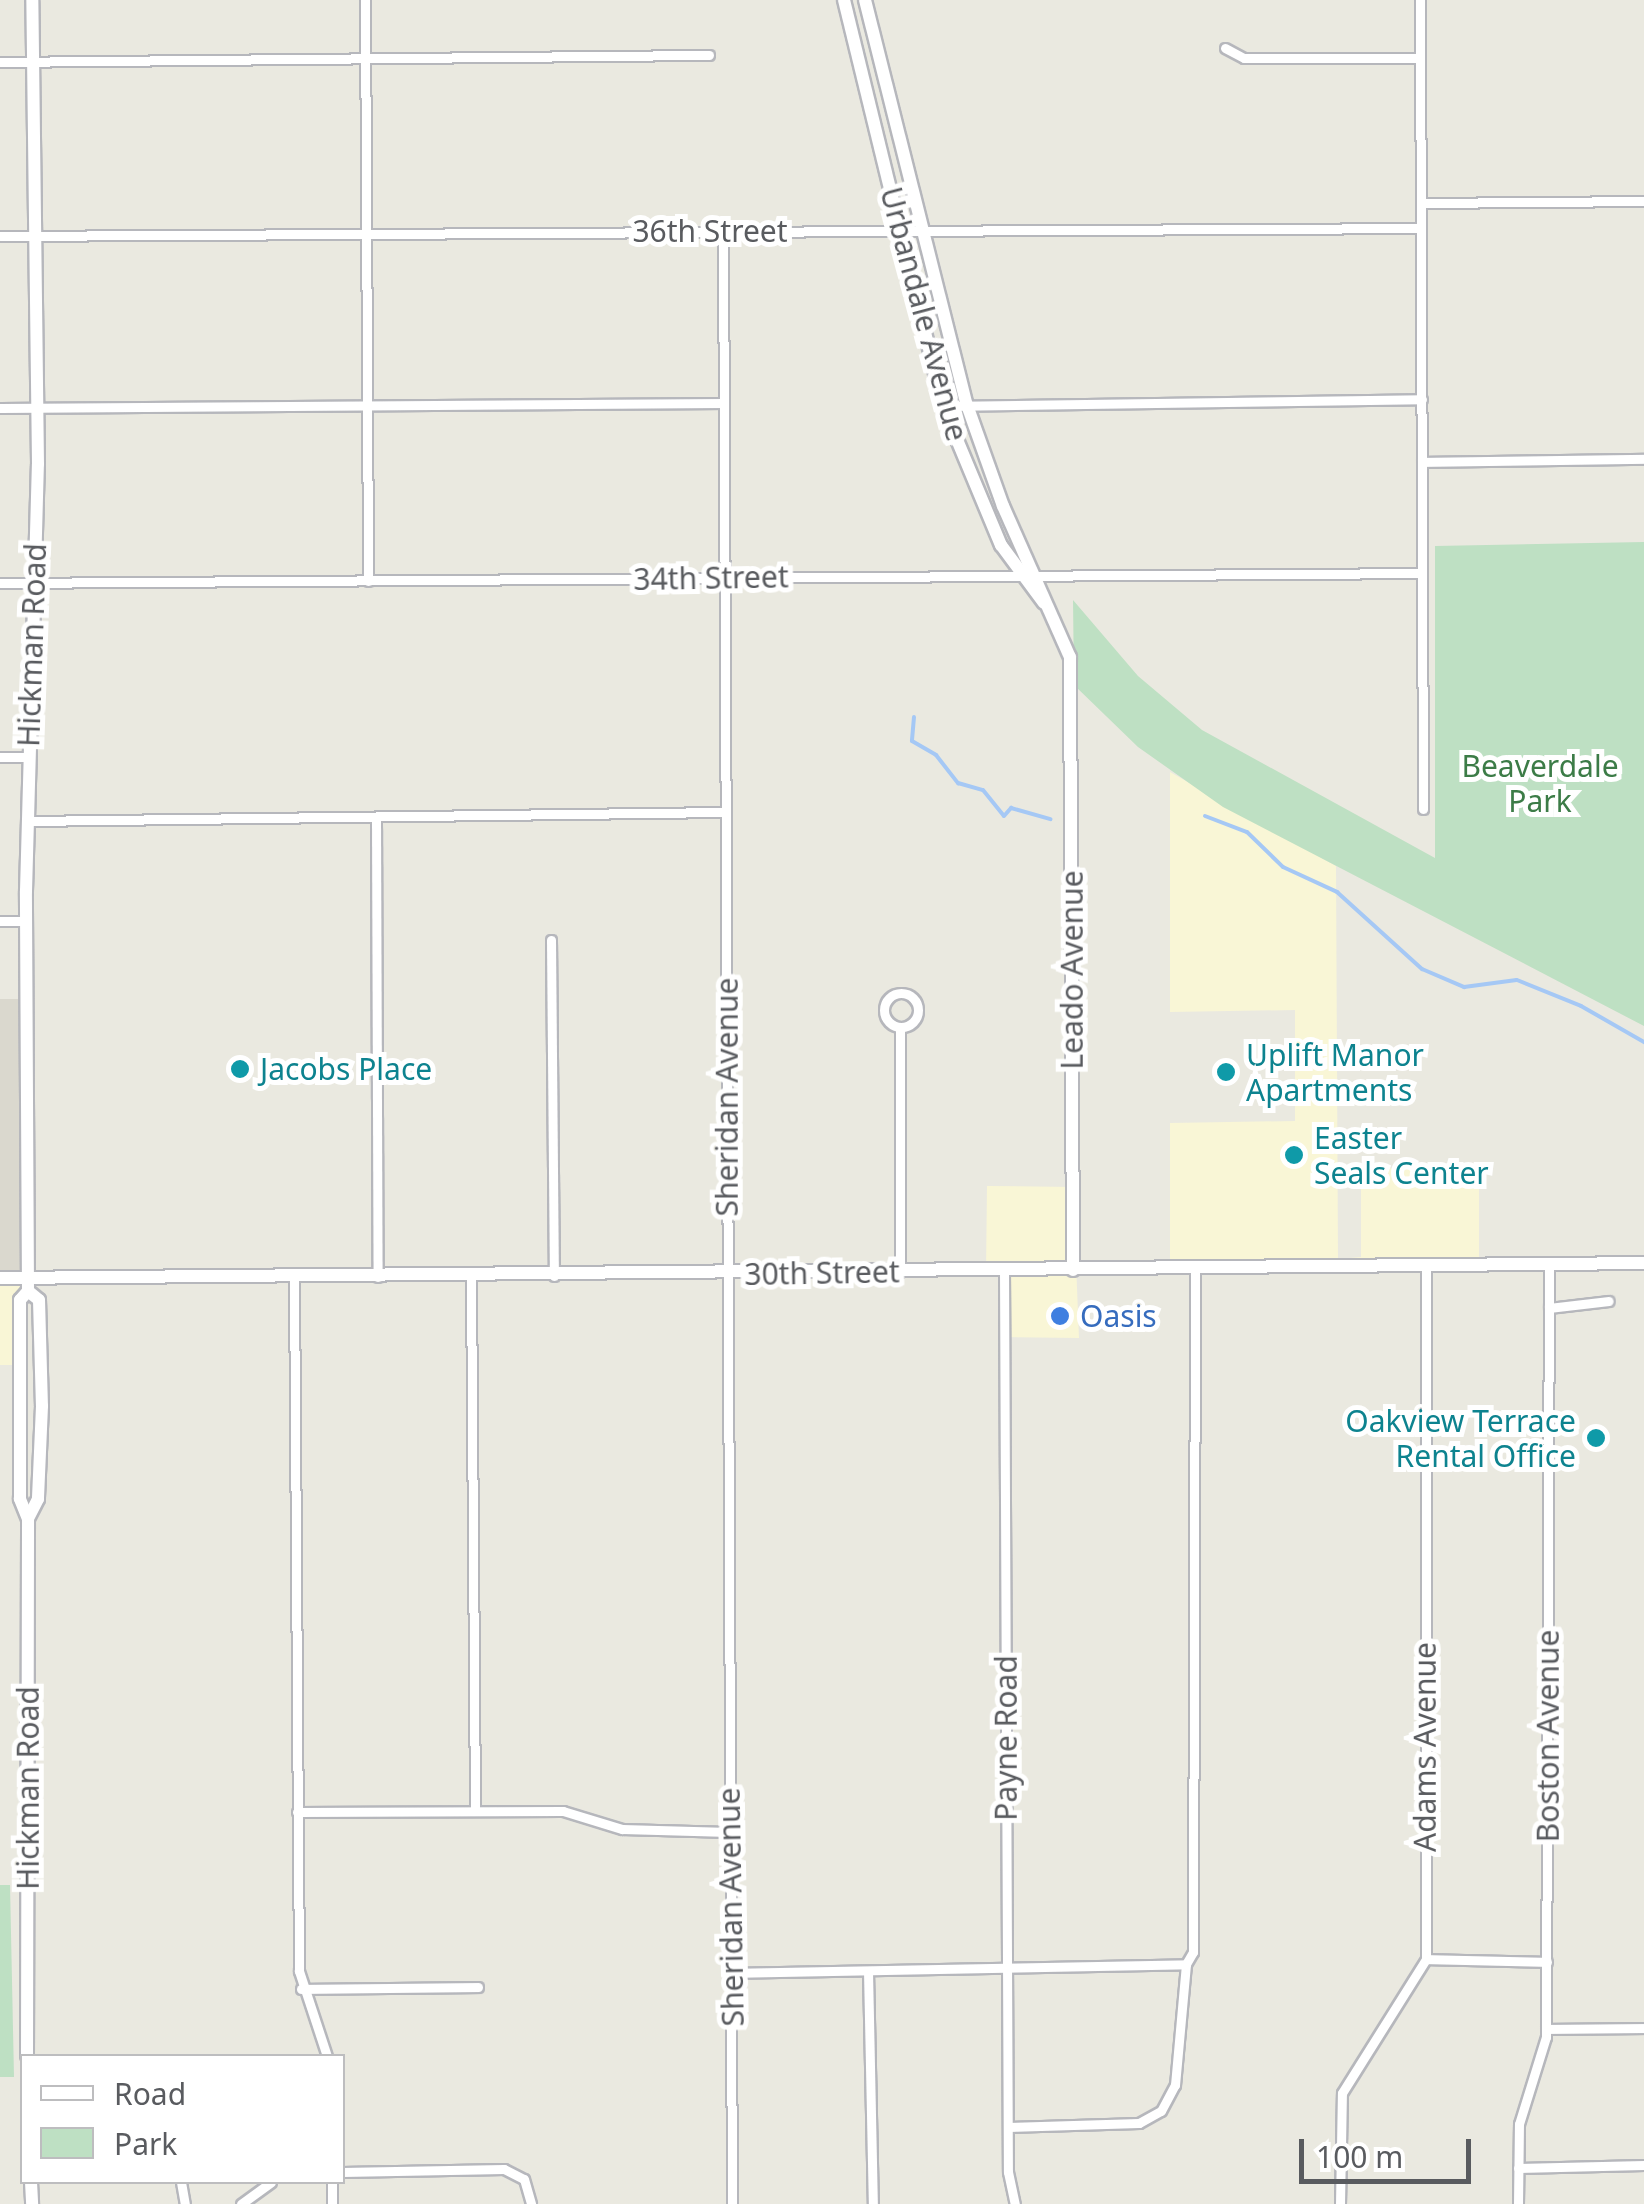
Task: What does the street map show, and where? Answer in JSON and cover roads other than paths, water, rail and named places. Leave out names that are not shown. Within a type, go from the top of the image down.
[{"type":"street","name":"Hickman Road","points":[[27,2054],[28,1519],[20,1499],[20,1300],[28,1284],[26,921],[37,407],[32,0]]},
{"type":"street","points":[[365,0],[368,581]]},
{"type":"street","name":"Urbandale Avenue","points":[[844,0],[943,406],[1018,575],[1049,608]]},
{"type":"street","name":"Urbandale Avenue","points":[[865,0],[967,405],[1070,670]]},
{"type":"street","points":[[1420,0],[1424,809]]},
{"type":"street","points":[[1225,48],[1244,58],[1420,58]]},
{"type":"street","points":[[0,62],[709,56]]},
{"type":"street","points":[[1420,203],[1644,201]]},
{"type":"street","name":"36th Street","points":[[0,236],[1421,228]]},
{"type":"street","name":"Sheridan Avenue","points":[[723,230],[732,2204]]},
{"type":"street","points":[[943,406],[1422,399]]},
{"type":"street","points":[[0,408],[724,403]]},
{"type":"street","points":[[1422,462],[1644,459]]},
{"type":"street","name":"34th Street","points":[[0,583],[1422,574]]},
{"type":"street","name":"Leado Avenue","points":[[1070,670],[1074,1270]]},
{"type":"street","points":[[0,757],[29,756]]},
{"type":"street","points":[[28,821],[726,812]]},
{"type":"street","points":[[376,818],[378,1278]]},
{"type":"street","points":[[0,921],[26,921]]},
{"type":"street","points":[[552,940],[554,1276]]},
{"type":"street","points":[[900,1027],[900,1272]]},
{"type":"street","name":"30th Street","points":[[0,1278],[28,1284],[1644,1263]]},
{"type":"street","name":"Boston Avenue","points":[[1518,2204],[1519,2124],[1546,2029],[1549,1264]]},
{"type":"street","name":"Adams Avenue","points":[[1426,1266],[1426,1959]]},
{"type":"street","points":[[1008,2127],[1138,2123],[1161,2111],[1175,2085],[1186,1964],[1192,1952],[1195,1268]]},
{"type":"street","name":"Payne Road","points":[[1004,1271],[1008,2127],[1015,2204]]},
{"type":"street","points":[[471,1277],[474,1811]]},
{"type":"street","points":[[294,1278],[301,1989],[326,2054]]},
{"type":"street","name":"Hickman Road","points":[[28,1284],[39,1300],[42,1406],[38,1499],[28,1519]]},
{"type":"street","points":[[1549,1308],[1609,1301]]},
{"type":"street","points":[[298,1812],[562,1811],[622,1829],[730,1832]]},
{"type":"street","points":[[1340,2204],[1342,2093],[1426,1959],[1547,1962]]},
{"type":"street","points":[[731,1973],[1186,1964]]},
{"type":"street","points":[[868,1971],[873,2204]]},
{"type":"street","points":[[301,1989],[478,1987]]},
{"type":"street","points":[[1546,2029],[1644,2028]]},
{"type":"street","points":[[1518,2168],[1644,2165]]},
{"type":"street","points":[[345,2172],[504,2169],[524,2179],[531,2204]]},
{"type":"street","points":[[241,2204],[268,2184]]},
{"type":"waterway","points":[[914,717],[912,741],[936,755],[958,783],[983,790],[1004,816],[1011,808],[1050,819]]},
{"type":"waterway","points":[[1205,816],[1247,832],[1283,867],[1337,892],[1422,969],[1464,987],[1517,980],[1581,1006],[1644,1042]]},
{"type":"place","name":"Jacobs Place","points":[[240,1069]]},
{"type":"place","name":"Uplift Manor Apartments","points":[[1226,1072]]},
{"type":"place","name":"Easter Seals Center","points":[[1294,1155]]},
{"type":"place","name":"Oasis","points":[[1060,1316]]},
{"type":"place","name":"Oakview Terrace Rental Office","points":[[1596,1438]]},
{"type":"park label","name":"Beaverdale Park","points":[[1540,783]]}]
